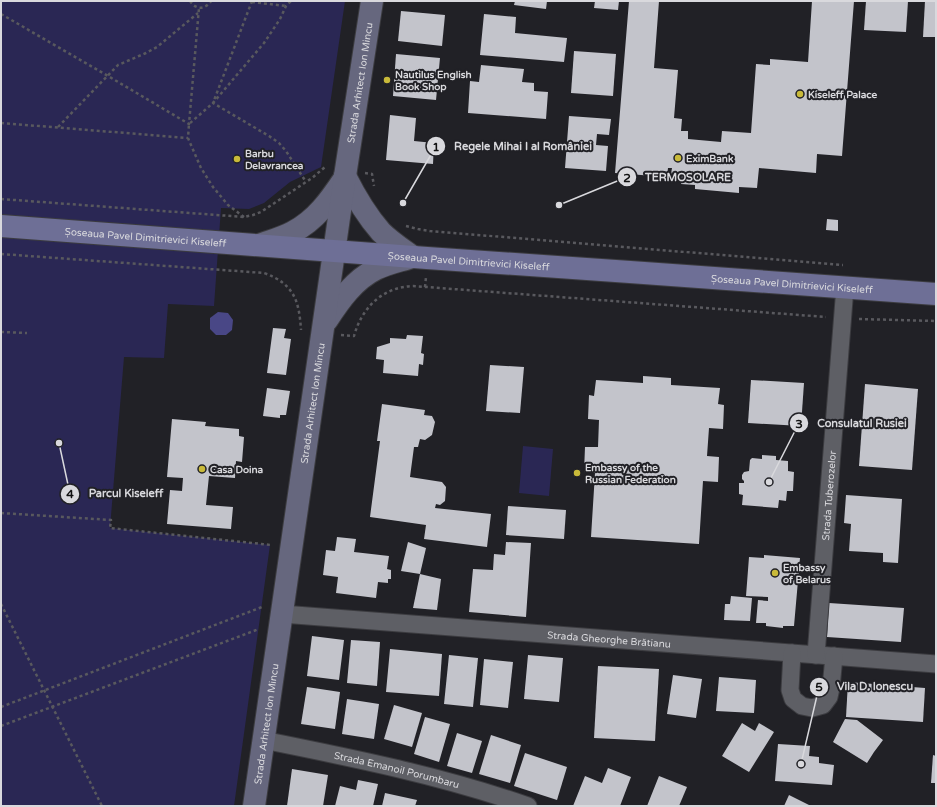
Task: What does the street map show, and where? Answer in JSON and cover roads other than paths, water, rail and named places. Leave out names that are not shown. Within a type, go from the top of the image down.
[{"type":"main road","name":"Strada Arhitect Ion Mincu","points":[[254,806],[263,740],[272,610],[292,547],[345,176],[372,1]]},
{"type":"main road","points":[[258,245],[294,232],[307,223],[321,210],[345,176],[358,202],[370,219],[382,233],[413,257]]},
{"type":"main road","name":"Șoseaua Pavel Dimitrievici Kiseleff","points":[[1,226],[936,294]]},
{"type":"main road","points":[[323,329],[336,306],[349,290],[361,279],[376,269],[413,257]]},
{"type":"street","name":"Strada Tuberozelor","points":[[816,655],[845,287]]},
{"type":"street","name":"Strada Gheorghe Brătianu","points":[[272,610],[936,664]]},
{"type":"street","points":[[792,653],[790,690],[793,699],[802,706],[812,708],[823,705],[829,697],[834,656]]},
{"type":"street","name":"Strada Emanoil Porumbaru","points":[[263,740],[397,768],[492,793],[528,806]]},
{"type":"place","name":"Nautilus English Book Shop","points":[[387,80]]},
{"type":"place","name":"Kiseleff Palace","points":[[800,94]]},
{"type":"place","name":"EximBank","points":[[678,158]]},
{"type":"place","name":"Barbu Delavrancea","points":[[237,159]]},
{"type":"place","name":"Regele Mihai I al României","points":[[403,203]]},
{"type":"place","name":"TERMOSOLARE","points":[[559,205]]},
{"type":"place","name":"Parcul Kiseleff","points":[[59,443]]},
{"type":"place","name":"Casa Doina","points":[[202,469]]},
{"type":"place","name":"Embassy of the Russian Federation","points":[[577,473]]},
{"type":"place","name":"Consulatul Rusiei","points":[[769,482]]},
{"type":"place","name":"Embassy of Belarus","points":[[775,573]]},
{"type":"place","name":"Vila D. Ionescu","points":[[801,764]]}]
